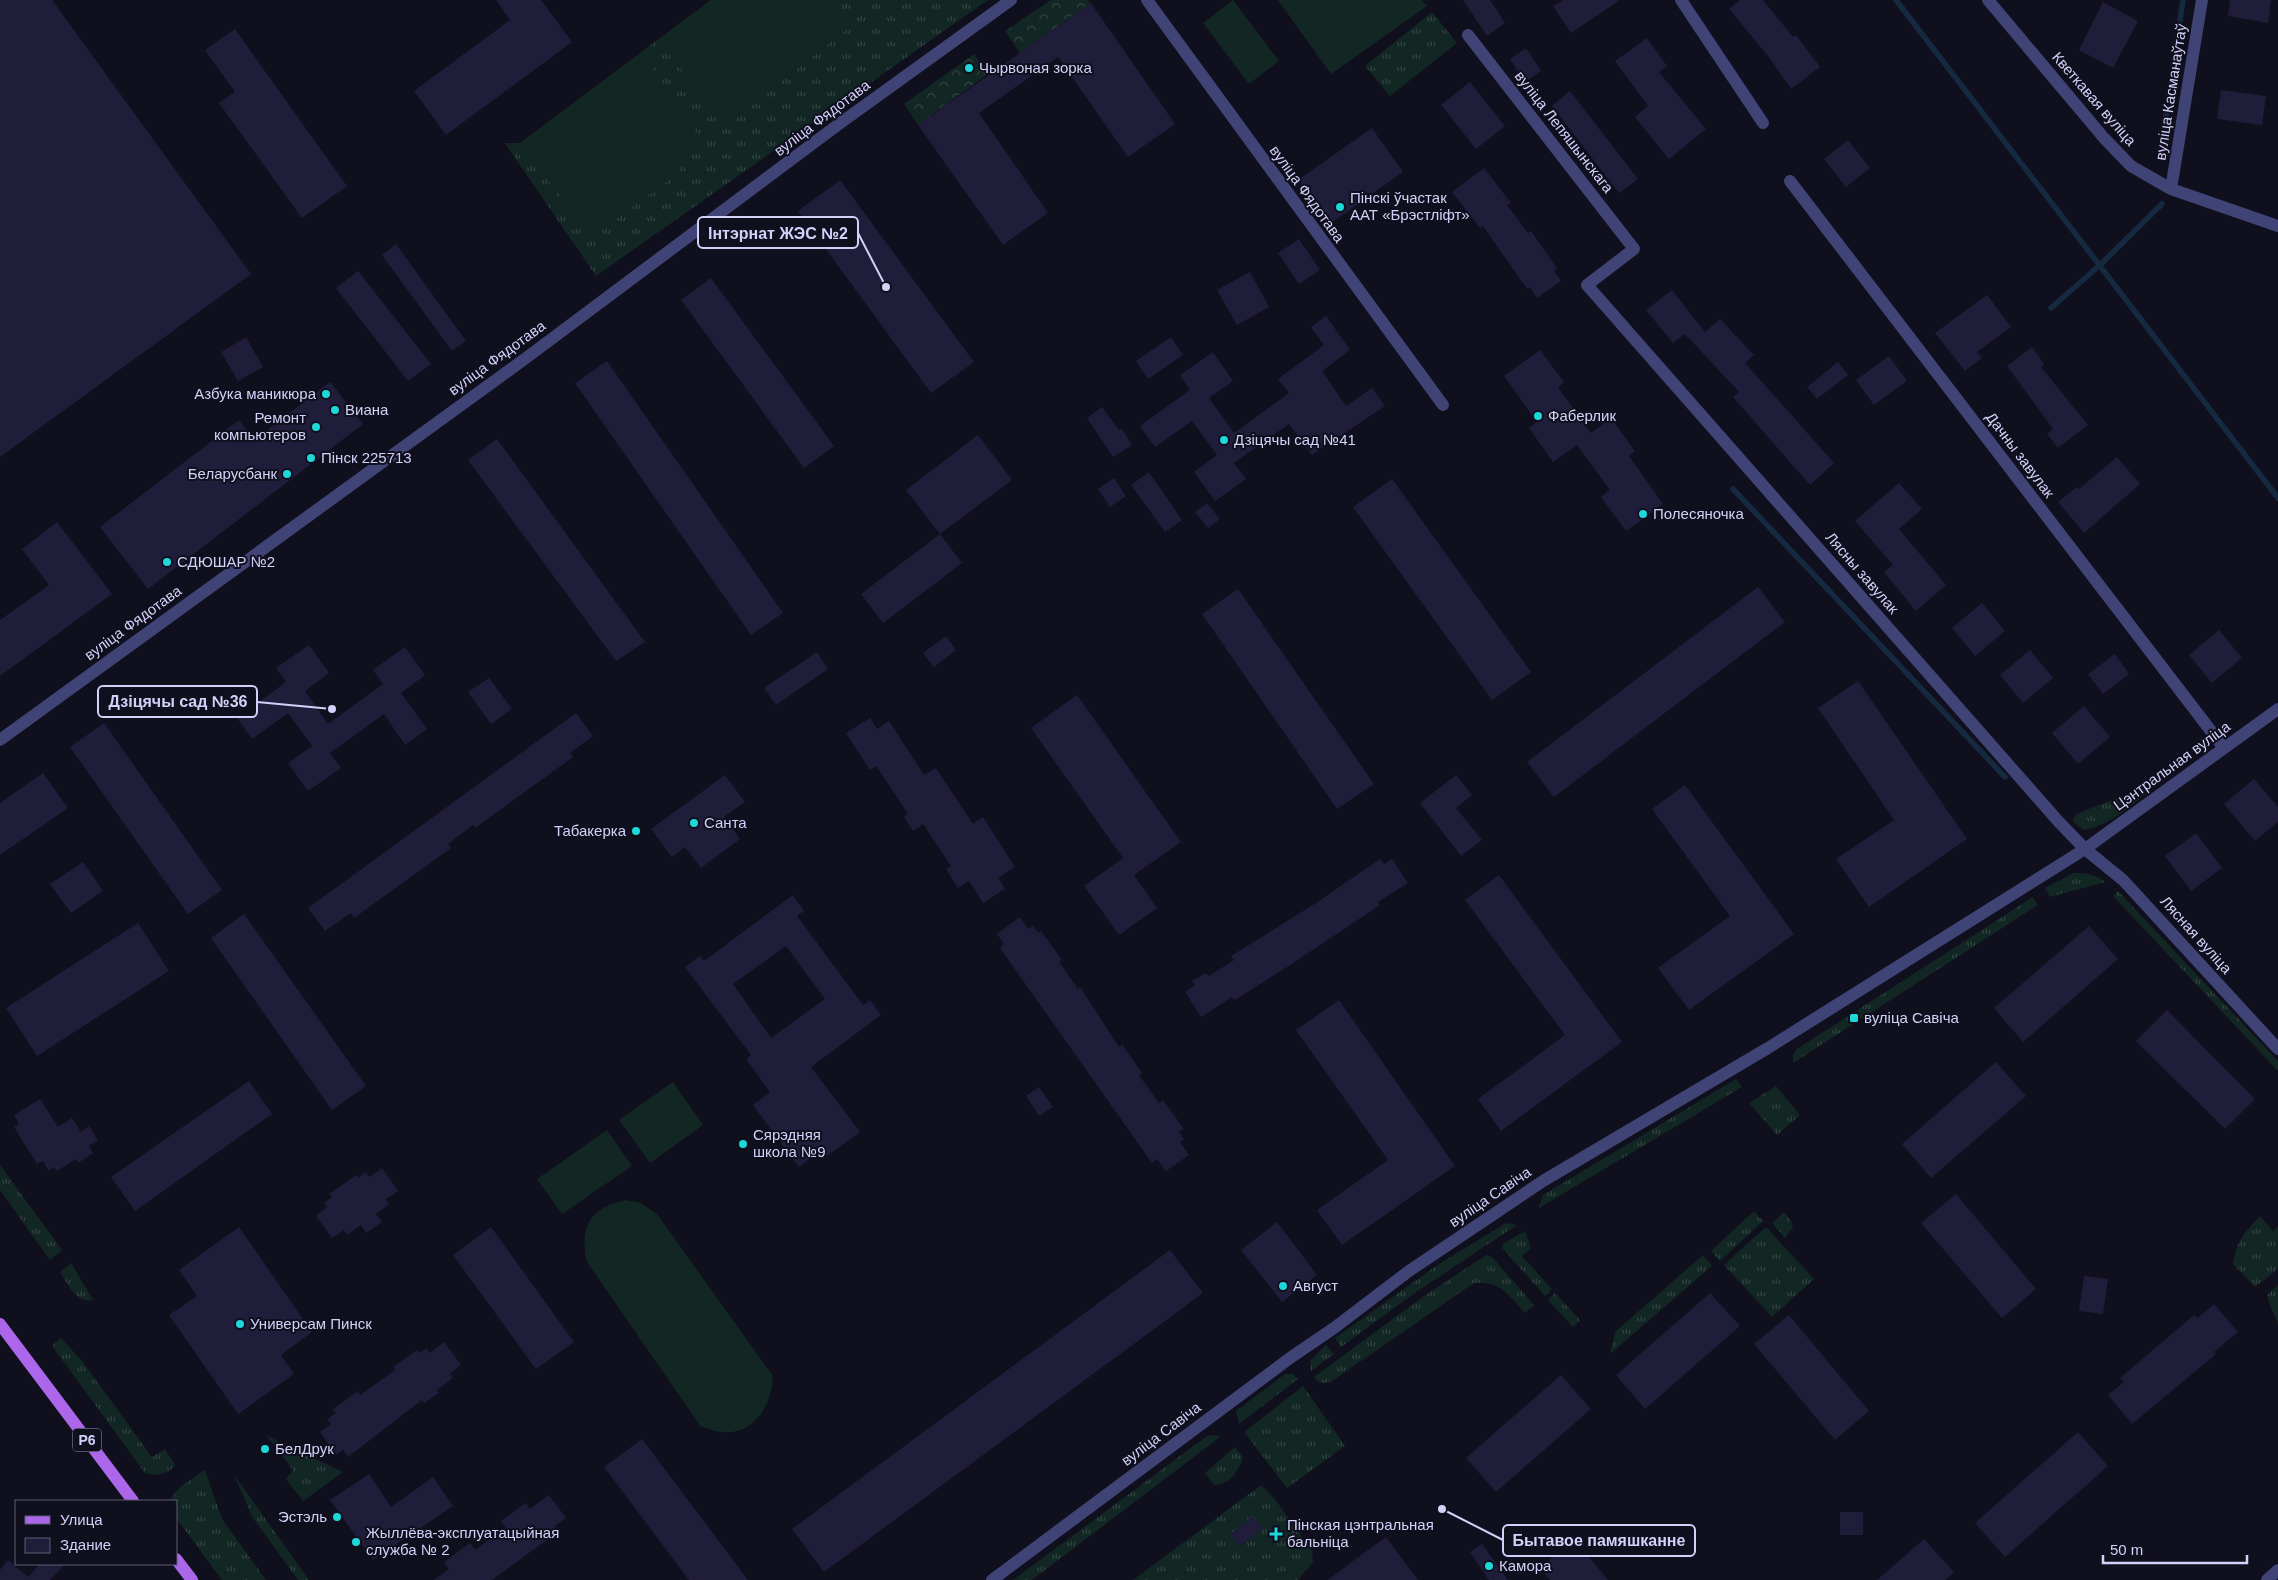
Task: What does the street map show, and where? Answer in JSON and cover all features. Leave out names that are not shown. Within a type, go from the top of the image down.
[{"type":"main road","name":"Р6","points":[[0,1324],[132,1500]]},
{"type":"main road","points":[[178,1562],[192,1580]]},
{"type":"street","name":"вуліца Фядотава","points":[[0,740],[526,358],[1011,0]]},
{"type":"street","name":"вуліца Фядотава","points":[[1147,0],[1443,405]]},
{"type":"street","points":[[1681,0],[1763,123]]},
{"type":"street","name":"Кветкавая вуліца","points":[[1988,0],[2104,138],[2131,166],[2171,188],[2278,226]]},
{"type":"street","name":"вуліца Касманаўтаў","points":[[2171,188],[2202,0]]},
{"type":"street","name":"вуліца Лепяшынскага","points":[[1468,35],[1634,249]]},
{"type":"street","name":"Дачны завулак","points":[[1790,181],[2224,748]]},
{"type":"street","name":"Лясны завулак","points":[[1634,249],[1587,285],[2085,849]]},
{"type":"street","name":"Цэнтральная вуліца","points":[[2085,849],[2278,710]]},
{"type":"street","name":"Лясная вуліца","points":[[2085,849],[2124,880],[2278,1049]]},
{"type":"street","name":"вуліца Савіча","points":[[992,1580],[1290,1358],[1334,1328],[1410,1271],[1515,1199],[1768,1048],[2085,849]]},
{"type":"street","points":[[2267,1580],[2278,1570]]},
{"type":"green space","points":[[711,0],[988,0],[596,276],[505,143],[520,143]]},
{"type":"green space","points":[[711,0],[836,0],[834,3],[851,26],[726,125],[658,40]]},
{"type":"green space","points":[[1051,0],[1088,0],[1091,3],[1020,53],[1005,31]]},
{"type":"green space","points":[[1233,0],[1279,61],[1249,84],[1203,23]]},
{"type":"green space","points":[[1278,0],[1422,0],[1427,6],[1331,74]]},
{"type":"green space","points":[[1432,12],[1457,43],[1390,96],[1365,66]]},
{"type":"green space","points":[[642,52],[700,138],[675,176],[591,237],[520,143]]},
{"type":"green space","points":[[974,54],[988,74],[918,125],[904,104]]},
{"type":"green space","points":[[2146,785],[2150,791],[2110,820],[2083,830],[2073,821],[2075,815]]},
{"type":"green space","points":[[2074,873],[2098,877],[2105,882],[2050,897],[2045,888]]},
{"type":"green space","points":[[2118,891],[2278,1061],[2278,1071],[2113,896]]},
{"type":"green space","points":[[2033,897],[2038,905],[1793,1063],[1793,1055],[1797,1049]]},
{"type":"green space","points":[[1736,1079],[1742,1087],[1539,1208],[1543,1195]]},
{"type":"green space","points":[[673,1082],[703,1125],[650,1163],[619,1120]]},
{"type":"green space","points":[[1776,1086],[1800,1115],[1777,1135],[1749,1103]]},
{"type":"green space","points":[[607,1130],[632,1166],[562,1214],[537,1179]]},
{"type":"green space","points":[[0,1165],[62,1250],[50,1260],[0,1190]]},
{"type":"green space","points":[[626,1200],[641,1203],[657,1214],[773,1376],[772,1387],[765,1408],[751,1424],[742,1429],[732,1432],[720,1432],[701,1427],[587,1262],[585,1238],[590,1220],[604,1208]]},
{"type":"green space","points":[[1754,1211],[1763,1221],[1720,1261],[1711,1251]]},
{"type":"green space","points":[[1784,1212],[1793,1227],[1785,1238],[1772,1223]]},
{"type":"green space","points":[[2260,1216],[2273,1231],[2278,1226],[2278,1269],[2255,1287],[2233,1264],[2239,1244],[2246,1232]]},
{"type":"green space","points":[[1506,1223],[1517,1225],[1416,1292],[1341,1347],[1335,1338],[1439,1264]]},
{"type":"green space","points":[[1766,1227],[1814,1279],[1772,1317],[1724,1265]]},
{"type":"green space","points":[[1525,1231],[1531,1248],[1522,1256],[1552,1289],[1545,1296],[1502,1248],[1503,1244]]},
{"type":"green space","points":[[1486,1255],[1492,1257],[1534,1305],[1525,1313],[1509,1295],[1498,1287],[1491,1284],[1474,1283],[1332,1381],[1324,1383],[1317,1381],[1314,1377],[1424,1296]]},
{"type":"green space","points":[[1703,1255],[1712,1266],[1610,1354],[1615,1332]]},
{"type":"green space","points":[[71,1263],[93,1300],[82,1299],[77,1296],[60,1272]]},
{"type":"green space","points":[[2278,1285],[2278,1325],[2269,1302],[2268,1294]]},
{"type":"green space","points":[[1555,1293],[1580,1320],[1573,1327],[1548,1300]]},
{"type":"green space","points":[[61,1338],[82,1361],[152,1457],[165,1449],[175,1465],[169,1471],[154,1475],[145,1473],[52,1346]]},
{"type":"green space","points":[[1326,1345],[1334,1354],[1311,1371],[1310,1361]]},
{"type":"green space","points":[[1285,1374],[1293,1374],[1298,1379],[1239,1424],[1236,1411]]},
{"type":"green space","points":[[1303,1386],[1345,1446],[1287,1488],[1244,1432]]},
{"type":"green space","points":[[1215,1435],[1220,1437],[1032,1580],[1013,1580],[1207,1436]]},
{"type":"green space","points":[[267,1436],[343,1472],[303,1501],[286,1479],[293,1470]]},
{"type":"green space","points":[[1235,1447],[1243,1458],[1239,1468],[1225,1483],[1214,1485],[1205,1473]]},
{"type":"green space","points":[[205,1470],[222,1519],[266,1580],[222,1580],[178,1521],[178,1500],[170,1500],[179,1488]]},
{"type":"green space","points":[[233,1473],[309,1580],[298,1580],[253,1518]]},
{"type":"green space","name":"Пінская цэнтральная бальніца","points":[[1261,1485],[1274,1498],[1312,1551],[1313,1562],[1298,1580],[1133,1580]]},
{"type":"building","points":[[0,0],[52,0],[251,274],[0,457]]},
{"type":"building","points":[[496,0],[541,0],[572,42],[446,135],[414,91],[510,20]]},
{"type":"building","points":[[1463,0],[1490,0],[1505,23],[1487,36]]},
{"type":"building","points":[[1563,0],[1620,0],[1571,33],[1553,6]]},
{"type":"building","points":[[1740,0],[1763,0],[1793,37],[1796,35],[1820,67],[1791,89],[1768,56],[1729,9]]},
{"type":"building","points":[[2230,0],[2271,0],[2268,23],[2228,16]]},
{"type":"building","points":[[2103,2],[2138,21],[2113,68],[2079,50]]},
{"type":"building","points":[[1091,3],[1175,124],[1128,157],[1058,57],[979,113],[1048,213],[1003,245],[918,125]]},
{"type":"building","points":[[235,29],[347,186],[302,218],[219,103],[235,92],[205,50]]},
{"type":"building","points":[[1647,38],[1667,66],[1659,72],[1706,129],[1669,159],[1635,117],[1648,106],[1615,61]]},
{"type":"building","points":[[1526,48],[1541,71],[1525,82],[1510,59]]},
{"type":"building","points":[[1470,82],[1505,126],[1476,149],[1441,105]]},
{"type":"building","points":[[2221,90],[2266,96],[2262,125],[2217,119]]},
{"type":"building","points":[[1570,91],[1638,179],[1619,193],[1552,106]]},
{"type":"building","points":[[1372,128],[1403,172],[1330,224],[1298,180]]},
{"type":"building","points":[[1848,140],[1870,168],[1846,187],[1824,159]]},
{"type":"building","points":[[1484,168],[1511,203],[1507,205],[1528,233],[1531,231],[1557,268],[1554,271],[1561,281],[1537,298],[1530,287],[1527,289],[1483,226],[1480,228],[1452,192]]},
{"type":"building","points":[[840,180],[974,362],[931,393],[798,211]]},
{"type":"building","points":[[1299,239],[1320,270],[1299,284],[1278,253]]},
{"type":"building","points":[[396,244],[466,341],[452,351],[382,255]]},
{"type":"building","points":[[358,271],[431,364],[408,381],[336,288]]},
{"type":"building","points":[[1250,272],[1269,307],[1237,325],[1217,290]]},
{"type":"building","points":[[711,278],[834,446],[804,468],[681,300]]},
{"type":"building","points":[[1672,290],[1705,332],[1720,319],[1754,355],[1745,363],[1834,463],[1810,485],[1733,397],[1739,392],[1685,334],[1673,343],[1646,310]]},
{"type":"building","points":[[1987,295],[2011,327],[1977,352],[1982,358],[1965,371],[1935,333]]},
{"type":"building","points":[[1326,316],[1350,350],[1322,371],[1346,406],[1372,388],[1385,406],[1312,455],[1289,424],[1234,463],[1246,479],[1215,501],[1194,472],[1217,455],[1192,421],[1155,447],[1140,426],[1190,390],[1180,375],[1213,352],[1233,381],[1209,398],[1234,433],[1289,393],[1278,379],[1324,345],[1311,327]]},
{"type":"building","points":[[246,337],[263,367],[238,381],[221,352]]},
{"type":"building","points":[[1171,337],[1183,355],[1148,379],[1136,361]]},
{"type":"building","points":[[2032,347],[2044,364],[2041,367],[2088,425],[2058,448],[2047,434],[2053,429],[2007,366]]},
{"type":"building","points":[[1540,350],[1564,382],[1558,387],[1591,433],[1611,418],[1635,451],[1629,456],[1663,504],[1626,531],[1601,497],[1610,490],[1577,445],[1553,462],[1529,428],[1537,422],[1504,376]]},
{"type":"building","points":[[1889,356],[1907,381],[1874,405],[1856,380]]},
{"type":"building","points":[[607,361],[783,613],[751,635],[575,383]]},
{"type":"building","points":[[1838,362],[1848,375],[1817,399],[1807,387]]},
{"type":"building","points":[[330,382],[363,424],[148,589],[100,527],[239,420],[254,440]]},
{"type":"building","points":[[1102,407],[1119,430],[1122,429],[1132,445],[1113,457],[1087,418]]},
{"type":"building","points":[[978,435],[1012,480],[940,534],[906,490]]},
{"type":"building","points":[[497,439],[645,642],[616,661],[468,460]]},
{"type":"building","points":[[2117,457],[2140,484],[2084,533],[2058,502],[2077,487],[2079,489]]},
{"type":"building","points":[[1149,472],[1182,520],[1165,532],[1131,485]]},
{"type":"building","points":[[1114,478],[1126,496],[1110,507],[1098,489]]},
{"type":"building","points":[[1392,479],[1531,672],[1492,700],[1353,507]]},
{"type":"building","points":[[1899,483],[1922,509],[1899,529],[1946,585],[1916,611],[1884,572],[1893,565],[1855,521]]},
{"type":"building","points":[[1207,503],[1220,519],[1208,528],[1195,512]]},
{"type":"building","points":[[57,522],[112,594],[0,676],[0,620],[49,585],[22,549]]},
{"type":"building","points":[[940,534],[962,563],[883,623],[861,594]]},
{"type":"building","points":[[1758,587],[1785,622],[1554,797],[1527,762]]},
{"type":"building","points":[[1238,589],[1374,784],[1337,809],[1202,614]]},
{"type":"building","points":[[1982,603],[2005,631],[1975,656],[1952,628]]},
{"type":"building","points":[[2219,630],[2242,658],[2212,683],[2189,655]]},
{"type":"building","points":[[946,636],[956,650],[934,667],[923,653]]},
{"type":"building","points":[[309,645],[329,673],[305,691],[328,724],[383,684],[373,670],[405,647],[425,675],[401,693],[427,729],[405,745],[384,714],[330,753],[341,768],[308,791],[288,763],[312,746],[288,713],[252,739],[237,718],[286,682],[276,668]]},
{"type":"building","points":[[2030,650],[2053,678],[2023,703],[2000,675]]},
{"type":"building","points":[[817,652],[828,669],[776,705],[764,688]]},
{"type":"building","points":[[2115,654],[2129,674],[2103,694],[2088,674]]},
{"type":"building","points":[[489,678],[512,709],[491,724],[468,692]]},
{"type":"building","points":[[1858,681],[1967,839],[1869,907],[1836,859],[1894,820],[1818,708]]},
{"type":"building","points":[[1077,695],[1181,842],[1134,875],[1157,908],[1119,935],[1084,886],[1123,858],[1031,728]]},
{"type":"building","points":[[2084,706],[2110,737],[2078,764],[2052,733]]},
{"type":"building","points":[[576,713],[593,736],[570,753],[573,757],[475,828],[473,825],[448,844],[451,848],[354,918],[351,913],[325,931],[308,908]]},
{"type":"building","points":[[870,718],[877,729],[889,721],[924,775],[936,768],[973,824],[983,817],[1015,867],[998,878],[1005,889],[983,903],[969,881],[958,888],[946,869],[951,866],[923,824],[913,831],[904,817],[908,814],[876,766],[870,770],[846,733]]},
{"type":"building","points":[[104,723],[222,890],[188,914],[70,747]]},
{"type":"building","points":[[43,773],[68,808],[0,855],[0,803]]},
{"type":"building","name":"Санта","points":[[725,775],[745,802],[724,817],[740,839],[701,868],[685,847],[672,857],[651,829]]},
{"type":"building","points":[[1456,775],[1472,795],[1456,808],[1482,840],[1461,856],[1420,803]]},
{"type":"building","points":[[2254,779],[2278,807],[2278,822],[2255,841],[2224,804]]},
{"type":"building","points":[[1685,785],[1794,934],[1689,1010],[1658,968],[1730,916],[1652,809]]},
{"type":"building","points":[[2196,833],[2222,868],[2191,891],[2165,856]]},
{"type":"building","points":[[1380,859],[1384,864],[1392,859],[1408,883],[1378,902],[1380,905],[1287,967],[1235,1000],[1232,997],[1201,1017],[1185,992],[1195,985],[1192,981],[1206,973],[1209,976],[1234,960],[1231,956],[1316,903]]},
{"type":"building","points":[[83,862],[103,891],[71,913],[50,884]]},
{"type":"building","points":[[1499,875],[1622,1042],[1501,1131],[1478,1099],[1565,1035],[1465,900]]},
{"type":"building","points":[[793,895],[804,911],[797,916],[863,1005],[870,1000],[881,1015],[811,1067],[860,1132],[827,1156],[822,1149],[799,1167],[753,1105],[770,1092],[746,1059],[751,1055],[685,967],[700,956],[704,961]],"holes":[[[786,946],[825,999],[771,1038],[733,984]]]},
{"type":"building","points":[[244,914],[366,1086],[332,1110],[211,938]]},
{"type":"building","points":[[1020,917],[1028,929],[1033,926],[1038,933],[1041,931],[1062,960],[1059,962],[1078,989],[1080,987],[1119,1047],[1122,1044],[1142,1073],[1139,1075],[1159,1103],[1163,1100],[1184,1129],[1179,1132],[1184,1139],[1180,1142],[1189,1155],[1166,1171],[1157,1159],[1152,1163],[1000,948],[1004,944],[997,934]]},
{"type":"building","points":[[138,923],[169,971],[37,1056],[6,1008]]},
{"type":"building","points":[[2089,926],[2118,959],[2023,1042],[1994,1008]]},
{"type":"building","points":[[1339,1000],[1455,1166],[1342,1245],[1317,1210],[1388,1160],[1296,1030]]},
{"type":"building","points":[[2167,1010],[2255,1099],[2225,1129],[2136,1041]]},
{"type":"building","points":[[1996,1062],[2026,1096],[1931,1178],[1902,1144]]},
{"type":"building","points":[[249,1081],[272,1114],[135,1211],[111,1177]]},
{"type":"building","points":[[1039,1087],[1053,1107],[1039,1116],[1026,1096]]},
{"type":"building","points":[[40,1099],[58,1127],[72,1118],[81,1132],[89,1126],[98,1140],[89,1146],[93,1153],[78,1163],[76,1159],[57,1171],[54,1167],[49,1171],[43,1161],[37,1164],[14,1127],[19,1124],[14,1115]]},
{"type":"building","points":[[382,1168],[398,1191],[386,1199],[389,1204],[376,1214],[382,1222],[366,1233],[361,1225],[347,1235],[344,1230],[332,1238],[316,1216],[327,1207],[324,1203],[332,1197],[329,1194],[356,1175],[358,1178],[366,1172],[369,1177]]},
{"type":"building","points":[[1956,1194],[2036,1289],[2002,1318],[1921,1223]]},
{"type":"building","points":[[1277,1222],[1317,1275],[1282,1302],[1241,1250]]},
{"type":"building","name":"Универсам Пинск","points":[[239,1227],[312,1332],[281,1355],[294,1374],[238,1414],[169,1315],[197,1296],[179,1270]]},
{"type":"building","points":[[491,1227],[574,1342],[536,1369],[453,1255]]},
{"type":"building","points":[[1170,1250],[1203,1293],[824,1572],[792,1529]]},
{"type":"building","points":[[2084,1276],[2108,1279],[2103,1314],[2079,1311]]},
{"type":"building","points":[[1710,1293],[1740,1326],[1645,1409],[1616,1375]]},
{"type":"building","points":[[2214,1304],[2238,1332],[2214,1352],[2216,1354],[2132,1424],[2108,1395],[2124,1382],[2120,1378],[2194,1315],[2198,1318]]},
{"type":"building","points":[[1789,1315],[1869,1411],[1835,1440],[1754,1344]]},
{"type":"building","points":[[444,1342],[461,1365],[450,1374],[453,1378],[437,1390],[439,1393],[424,1403],[422,1400],[348,1457],[343,1450],[336,1455],[320,1432],[331,1424],[327,1419],[336,1413],[333,1409],[358,1391],[360,1395],[395,1370],[393,1367],[417,1350],[420,1353],[426,1348],[430,1353]]},
{"type":"building","points":[[1561,1375],[1591,1409],[1496,1492],[1466,1458]]},
{"type":"building","points":[[2078,1432],[2108,1466],[2005,1557],[1975,1523]]},
{"type":"building","points":[[642,1439],[748,1580],[689,1580],[604,1467]]},
{"type":"building","points":[[369,1474],[391,1507],[433,1477],[453,1506],[373,1560],[330,1500]]},
{"type":"building","points":[[549,1495],[566,1518],[555,1526],[559,1531],[492,1580],[434,1580],[449,1569],[444,1562],[470,1543],[475,1550],[506,1528],[501,1521],[526,1503],[530,1509]]},
{"type":"building","points":[[1840,1512],[1863,1512],[1863,1535],[1840,1535]]},
{"type":"building","points":[[1253,1516],[1263,1528],[1240,1546],[1230,1534]]},
{"type":"building","points":[[1386,1537],[1418,1580],[1328,1580],[1353,1561]]},
{"type":"building","points":[[1574,1539],[1608,1580],[1550,1580],[1540,1568]]},
{"type":"building","points":[[1924,1539],[1954,1572],[1945,1580],[1877,1580]]},
{"type":"building","name":"Камора","points":[[1482,1544],[1508,1580],[1489,1580],[1470,1552]]},
{"type":"building","points":[[8,1560],[28,1577],[39,1565],[64,1565],[50,1580],[0,1580],[0,1570]]},
{"type":"waterway","points":[[1896,0],[2278,498]]},
{"type":"waterway","points":[[2161,148],[2183,0]]},
{"type":"waterway","points":[[2051,308],[2100,265],[2162,204]]},
{"type":"waterway","points":[[1733,489],[2005,777]]},
{"type":"place","name":"Чырвоная зорка","points":[[969,68]]},
{"type":"place","name":"Пінскі ўчастак ААТ «Брэстліфт»","points":[[1340,207]]},
{"type":"place","name":"Інтэрнат ЖЭС №2","points":[[886,287]]},
{"type":"place","name":"Азбука маникюра","points":[[326,394]]},
{"type":"place","name":"Виана","points":[[335,410]]},
{"type":"place","name":"Фаберлик","points":[[1538,416]]},
{"type":"place","name":"Ремонт компьютеров","points":[[316,427]]},
{"type":"place","name":"Дзіцячы сад №41","points":[[1224,440]]},
{"type":"place","name":"Пінск 225713","points":[[311,458]]},
{"type":"place","name":"Беларусбанк","points":[[287,474]]},
{"type":"place","name":"Полесяночка","points":[[1643,514]]},
{"type":"place","name":"СДЮШАР №2","points":[[167,562]]},
{"type":"place","name":"Дзіцячы сад №36","points":[[332,709]]},
{"type":"place","name":"Санта","points":[[694,823]]},
{"type":"place","name":"Табакерка","points":[[636,831]]},
{"type":"place","name":"вуліца Савіча","points":[[1854,1018]]},
{"type":"place","name":"Сярэдняя школа №9","points":[[743,1144]]},
{"type":"place","name":"Август","points":[[1283,1286]]},
{"type":"place","name":"Универсам Пинск","points":[[240,1324]]},
{"type":"place","name":"БелДрук","points":[[265,1449]]},
{"type":"place","name":"Бытавое памяшканне","points":[[1442,1509]]},
{"type":"place","name":"Эстэль","points":[[337,1517]]},
{"type":"place","name":"Пінская цэнтральная бальніца","points":[[1276,1534]]},
{"type":"place","name":"Жыллёва-эксплуатацыйная служба № 2","points":[[356,1542]]},
{"type":"place","name":"Камора","points":[[1489,1566]]}]
